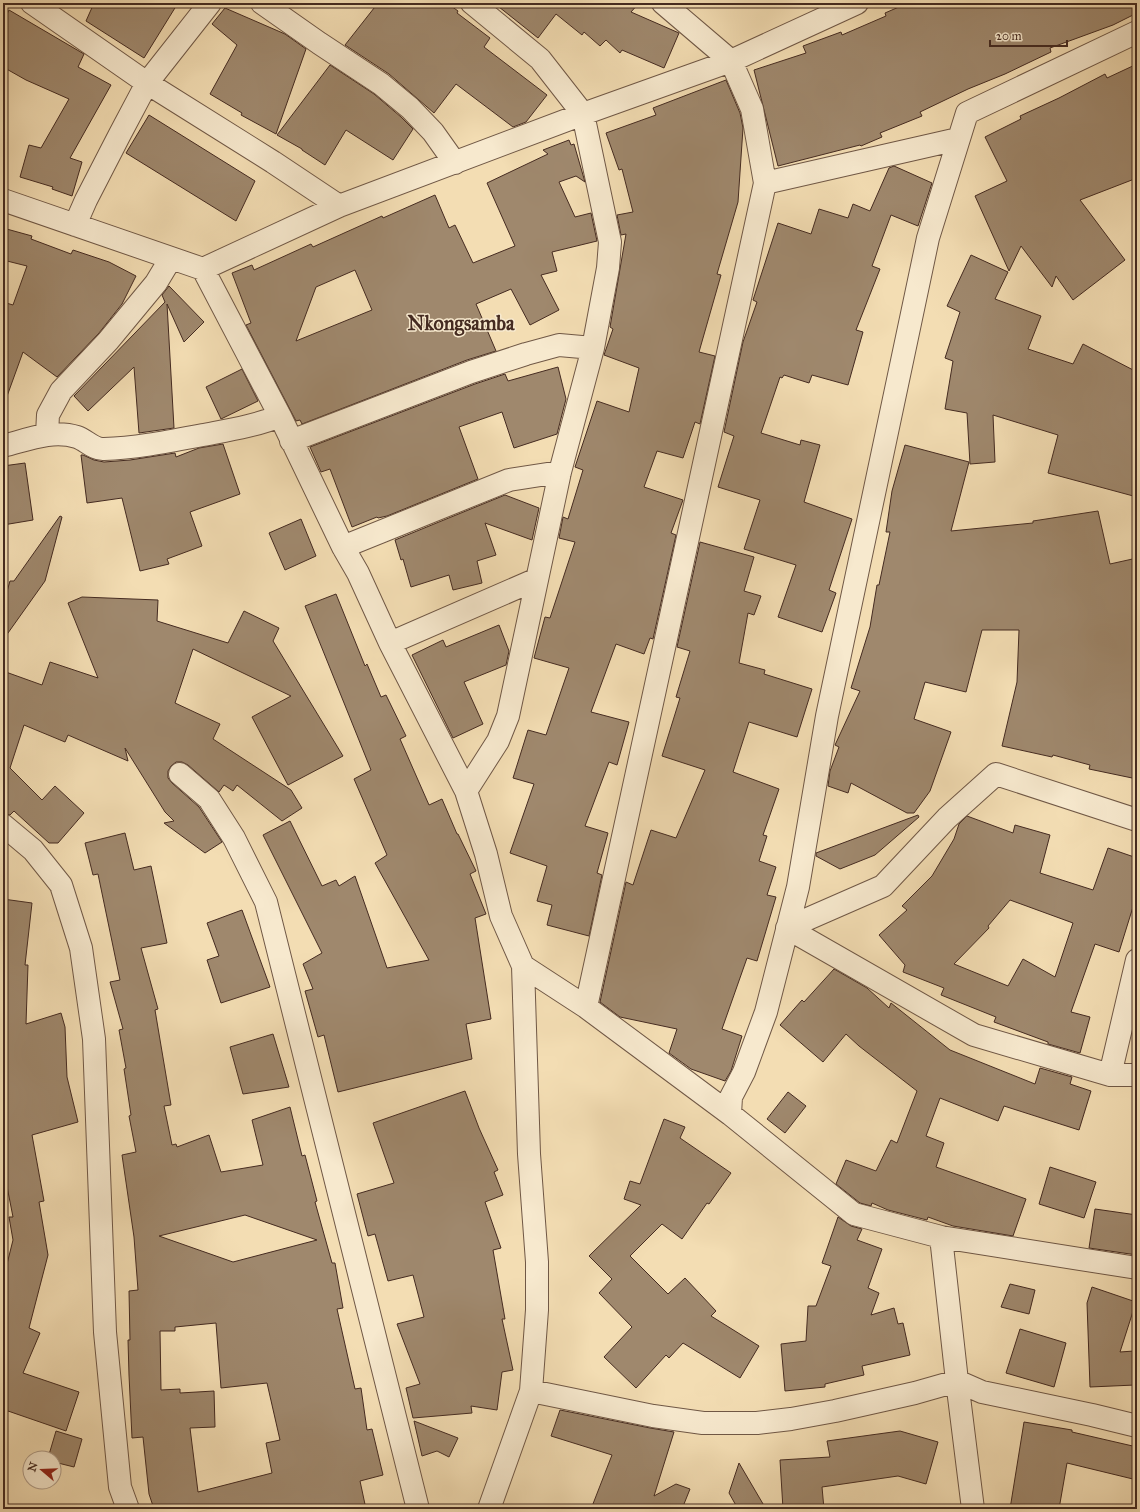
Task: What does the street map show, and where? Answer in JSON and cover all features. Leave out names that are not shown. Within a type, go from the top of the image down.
[{"type":"street","points":[[32,3],[147,83],[273,162],[339,206]]},
{"type":"street","points":[[75,225],[86,200],[147,83],[210,3]]},
{"type":"street","points":[[262,3],[387,88],[410,108],[433,132],[455,163]]},
{"type":"street","points":[[466,791],[498,741],[508,716],[560,472],[593,348],[608,268],[610,242],[583,114],[540,59],[472,3]]},
{"type":"street","points":[[586,1007],[765,183],[752,109],[731,61],[663,3]]},
{"type":"street","points":[[203,269],[339,206],[583,114],[731,61],[857,3]]},
{"type":"street","points":[[730,1114],[731,1097],[744,1072],[766,1012],[798,887],[830,701],[926,246],[967,113],[1137,32]]},
{"type":"street","points":[[765,183],[958,139]]},
{"type":"street","points":[[3,200],[203,269],[280,416],[343,548],[358,573],[390,643],[466,791],[486,854],[501,916],[523,966],[528,1154],[537,1262],[537,1310],[531,1391],[489,1509]]},
{"type":"street","points":[[47,434],[48,415],[61,391],[108,341],[156,283],[171,258]]},
{"type":"street","points":[[291,441],[470,372],[526,354],[559,345],[593,348]]},
{"type":"street","points":[[3,446],[47,434],[65,434],[78,437],[102,450],[165,442],[257,425],[280,416]]},
{"type":"street","points":[[343,548],[509,480],[560,472]]},
{"type":"street","points":[[390,643],[537,579]]},
{"type":"street","points":[[180,774],[209,799],[234,838],[266,902],[418,1509]]},
{"type":"street","points":[[787,928],[883,886],[947,818],[996,774],[1137,820]]},
{"type":"street","points":[[3,824],[33,850],[61,885],[81,948],[94,1039],[105,1332],[120,1487],[128,1509]]},
{"type":"street","points":[[787,928],[974,1035],[1110,1075],[1137,1075]]},
{"type":"street","points":[[1110,1075],[1137,960]]},
{"type":"street","points":[[523,966],[586,1007],[730,1114],[854,1214],[941,1237],[1137,1268]]},
{"type":"street","points":[[941,1237],[973,1509]]},
{"type":"street","points":[[531,1391],[653,1416],[703,1423],[757,1423],[790,1420],[835,1411],[915,1393],[957,1381],[982,1392],[1137,1426]]},
{"type":"building","points":[[94,3],[178,3],[144,58],[86,21]]},
{"type":"building","points":[[378,3],[447,3],[458,11],[457,13],[490,38],[484,47],[547,95],[526,122],[513,127],[456,84],[434,113],[389,74],[345,45]]},
{"type":"building","points":[[494,3],[639,3],[631,12],[679,33],[664,68],[622,50],[620,53],[606,40],[600,46],[584,32],[582,35],[556,14],[538,38]]},
{"type":"building","points":[[908,3],[1137,3],[1137,13],[1113,25],[1050,48],[1051,52],[920,112],[922,116],[880,133],[882,137],[861,146],[860,145],[778,166],[754,70],[806,53],[803,46],[841,32],[842,35],[886,16],[885,13]]},
{"type":"building","points":[[225,8],[285,34],[306,49],[276,134],[241,115],[242,113],[210,94],[237,45],[212,24]]},
{"type":"building","points":[[9,10],[84,54],[78,67],[111,85],[70,158],[82,162],[72,196],[52,189],[53,187],[20,177],[29,145],[41,148],[69,99],[26,80],[3,67],[3,22]]},
{"type":"building","points":[[1137,64],[1137,178],[1080,200],[1125,260],[1073,300],[1056,276],[1052,287],[1021,246],[1009,271],[975,196],[1007,181],[985,137],[1021,119],[1020,116],[1105,74],[1107,78]]},
{"type":"building","points":[[330,65],[374,94],[413,129],[393,160],[346,130],[325,165],[302,149],[277,135]]},
{"type":"building","points":[[726,80],[740,113],[743,128],[738,202],[717,274],[721,275],[699,352],[715,356],[700,424],[695,422],[683,458],[657,451],[644,487],[683,500],[671,533],[676,535],[653,639],[650,638],[644,654],[616,644],[591,712],[629,722],[617,765],[609,762],[585,826],[608,833],[597,873],[602,875],[589,936],[547,925],[552,905],[537,901],[547,866],[510,853],[534,784],[513,778],[528,730],[546,735],[569,668],[534,658],[545,617],[550,618],[575,542],[559,538],[563,517],[568,519],[583,470],[575,467],[597,401],[629,412],[639,368],[604,355],[613,329],[610,327],[626,234],[621,235],[617,215],[633,212],[622,169],[619,170],[606,133],[656,115],[653,108]]},
{"type":"building","points":[[149,115],[255,181],[236,221],[126,153]]},
{"type":"building","points":[[569,140],[571,145],[574,144],[585,182],[576,176],[559,182],[575,217],[591,213],[597,241],[552,252],[557,271],[541,275],[559,310],[530,325],[511,289],[476,304],[496,351],[467,360],[302,424],[300,420],[296,421],[246,325],[251,323],[232,273],[252,265],[254,270],[311,244],[313,247],[382,216],[383,218],[435,195],[449,228],[455,225],[473,263],[515,246],[487,183],[548,154],[543,150]],"holes":[[[355,270],[372,310],[296,341],[316,287]]]},
{"type":"building","points":[[894,166],[932,183],[918,226],[891,215],[872,266],[880,269],[856,330],[863,332],[848,385],[812,375],[809,383],[784,375],[782,378],[780,377],[761,433],[800,445],[801,440],[820,445],[804,502],[852,519],[829,590],[836,593],[822,632],[778,617],[796,565],[744,549],[760,500],[718,487],[734,436],[724,432],[743,342],[757,302],[753,300],[778,223],[811,234],[819,209],[848,218],[853,204],[870,211],[889,168]]},
{"type":"building","points":[[3,228],[32,236],[31,239],[71,254],[73,250],[109,262],[136,276],[122,304],[99,333],[57,377],[23,352],[6,399],[3,399],[3,302],[13,305],[27,266],[3,260]]},
{"type":"building","points":[[971,255],[1008,272],[995,299],[1041,316],[1028,349],[1073,364],[1083,344],[1137,372],[1137,497],[1048,473],[1058,435],[993,415],[995,462],[970,464],[967,413],[945,409],[953,361],[945,358],[960,312],[947,306]]},
{"type":"building","points":[[169,286],[204,322],[184,342],[167,304],[174,428],[139,433],[134,367],[88,411],[74,396],[165,302],[162,295]]},
{"type":"building","points":[[558,367],[566,399],[557,434],[514,448],[502,412],[459,427],[478,479],[387,516],[377,517],[352,527],[330,469],[321,472],[310,447],[505,374],[508,381]]},
{"type":"building","points":[[242,369],[258,401],[221,419],[206,387]]},
{"type":"building","points":[[223,444],[240,494],[190,512],[202,546],[167,559],[169,564],[140,571],[122,498],[87,503],[81,455],[104,462],[130,460],[175,453],[176,457],[199,448]]},
{"type":"building","points":[[905,445],[969,462],[951,531],[1033,523],[1033,521],[1098,511],[1110,564],[1137,558],[1137,779],[1089,769],[1090,765],[1053,755],[1052,757],[1002,746],[1017,682],[1019,630],[982,630],[966,692],[925,682],[914,719],[951,732],[930,791],[914,813],[907,813],[851,783],[848,793],[828,786],[830,771],[839,747],[835,745],[860,691],[851,688],[870,627],[877,585],[879,585],[890,532],[886,532],[892,491]]},
{"type":"building","points":[[25,463],[33,520],[3,525],[3,466]]},
{"type":"building","points":[[505,495],[539,508],[532,540],[485,523],[496,555],[477,561],[482,583],[453,590],[449,575],[411,587],[403,559],[401,560],[395,540]]},
{"type":"building","points":[[60,516],[62,517],[45,581],[3,640],[3,605],[10,581],[14,581]]},
{"type":"building","points":[[301,519],[316,556],[285,570],[269,533]]},
{"type":"building","points":[[700,542],[754,557],[744,591],[761,596],[754,615],[748,613],[739,663],[765,670],[764,674],[812,689],[797,737],[749,722],[733,772],[779,789],[763,835],[767,836],[759,861],[776,867],[767,895],[776,897],[757,961],[747,958],[722,1029],[742,1036],[731,1071],[725,1081],[691,1069],[669,1053],[677,1029],[620,1017],[600,1002],[626,882],[633,885],[651,830],[676,838],[705,770],[662,756],[680,698],[676,697],[690,651],[677,647]]},
{"type":"building","points":[[336,594],[365,666],[367,664],[381,697],[386,695],[406,736],[400,739],[429,805],[442,799],[457,834],[476,871],[470,874],[486,914],[475,918],[491,1019],[466,1024],[472,1059],[338,1092],[324,1035],[318,1037],[305,991],[313,989],[303,964],[322,953],[263,835],[290,821],[322,886],[336,880],[339,886],[355,876],[387,968],[429,960],[375,863],[387,855],[354,779],[371,770],[305,606]]},
{"type":"building","points":[[82,597],[158,600],[157,621],[228,643],[244,611],[279,628],[273,641],[343,756],[288,785],[252,717],[291,696],[193,649],[175,703],[220,724],[213,739],[291,790],[302,808],[282,821],[237,785],[233,791],[224,785],[219,792],[188,765],[182,762],[176,762],[168,771],[168,778],[199,807],[222,842],[205,853],[164,823],[174,821],[165,812],[125,748],[128,761],[68,735],[65,742],[24,725],[10,768],[42,800],[55,786],[84,813],[58,843],[49,843],[14,811],[10,815],[3,813],[3,671],[42,685],[50,662],[98,678],[68,603]]},
{"type":"building","points":[[499,625],[509,651],[506,665],[464,682],[483,724],[453,738],[412,655],[443,640],[446,647]]},
{"type":"building","points":[[918,815],[919,817],[875,855],[840,869],[816,856],[816,853]]},
{"type":"building","points":[[967,816],[1013,833],[1015,825],[1050,835],[1040,873],[1093,890],[1108,848],[1137,858],[1137,894],[1119,952],[1095,944],[1071,1012],[1090,1017],[1080,1053],[1048,1044],[1048,1042],[994,1022],[996,1017],[941,995],[944,988],[903,972],[905,965],[879,935],[907,910],[902,906],[932,876],[954,839],[959,824]],"holes":[[[1010,900],[1073,923],[1055,977],[1023,959],[1008,986],[954,964],[989,928],[988,926]]]},
{"type":"building","points":[[125,833],[134,870],[151,866],[167,943],[141,948],[158,1009],[155,1010],[171,1105],[164,1106],[172,1145],[176,1144],[177,1147],[209,1135],[221,1172],[263,1165],[252,1120],[290,1107],[302,1156],[305,1155],[317,1201],[315,1202],[332,1263],[335,1263],[343,1308],[337,1309],[355,1389],[361,1388],[367,1430],[372,1429],[383,1475],[360,1481],[366,1509],[154,1509],[149,1494],[143,1437],[132,1438],[128,1340],[130,1340],[129,1291],[138,1290],[134,1237],[122,1155],[136,1152],[129,1116],[131,1115],[124,1069],[126,1068],[119,1030],[123,1029],[110,982],[120,980],[98,874],[93,875],[85,843]],"holes":[[[245,1215],[317,1240],[233,1262],[159,1236]],[[216,1323],[221,1388],[267,1383],[280,1440],[266,1443],[272,1473],[198,1492],[190,1428],[215,1427],[214,1391],[180,1393],[180,1389],[161,1390],[160,1331],[175,1331],[175,1327]]]},
{"type":"building","points":[[3,899],[32,903],[25,965],[28,965],[26,1024],[61,1013],[65,1027],[67,1077],[78,1122],[32,1135],[44,1201],[39,1202],[48,1255],[29,1328],[40,1333],[23,1373],[79,1392],[66,1431],[8,1411],[3,1421],[3,1280],[13,1240],[9,1217],[13,1217],[3,1166]]},
{"type":"building","points":[[242,910],[270,987],[221,1003],[207,960],[219,956],[207,923]]},
{"type":"building","points":[[834,969],[867,988],[889,1008],[891,1003],[950,1050],[1035,1084],[1040,1068],[1072,1077],[1070,1084],[1091,1091],[1079,1130],[1004,1106],[998,1121],[940,1098],[926,1136],[944,1143],[936,1167],[1026,1199],[1013,1236],[953,1226],[928,1217],[927,1220],[888,1210],[872,1203],[871,1206],[860,1203],[836,1184],[846,1160],[876,1171],[891,1140],[897,1143],[917,1091],[859,1046],[846,1034],[823,1062],[780,1025],[802,1000],[804,1002]]},
{"type":"building","points":[[273,1034],[289,1087],[243,1094],[230,1047]]},
{"type":"building","points":[[465,1091],[479,1128],[498,1170],[494,1172],[503,1195],[485,1202],[501,1248],[493,1250],[505,1319],[502,1319],[513,1370],[502,1372],[497,1410],[471,1406],[472,1413],[413,1418],[406,1388],[420,1384],[397,1324],[424,1317],[413,1275],[388,1281],[375,1234],[368,1236],[357,1194],[394,1183],[373,1123]]},
{"type":"building","points":[[788,1092],[806,1106],[785,1133],[767,1119]]},
{"type":"building","points":[[664,1119],[685,1127],[680,1138],[731,1173],[709,1204],[707,1203],[682,1239],[662,1224],[630,1256],[668,1294],[685,1278],[716,1311],[711,1316],[759,1346],[740,1378],[683,1343],[669,1358],[666,1355],[636,1388],[604,1357],[632,1327],[599,1293],[612,1279],[589,1256],[641,1205],[624,1199],[630,1181],[640,1184]]},
{"type":"building","points":[[1050,1167],[1096,1182],[1084,1218],[1039,1204]]},
{"type":"building","points":[[1095,1209],[1137,1215],[1137,1255],[1089,1248]]},
{"type":"building","points":[[838,1217],[851,1226],[862,1229],[857,1240],[882,1249],[868,1288],[879,1293],[871,1315],[894,1308],[898,1324],[903,1323],[910,1355],[862,1366],[864,1375],[825,1384],[825,1387],[785,1391],[781,1344],[806,1341],[808,1306],[816,1306],[831,1266],[822,1263]]},
{"type":"building","points":[[1010,1284],[1035,1290],[1029,1314],[1001,1307]]},
{"type":"building","points":[[1092,1287],[1136,1302],[1120,1352],[1134,1351],[1135,1385],[1090,1387],[1087,1303]]},
{"type":"building","points":[[1020,1329],[1066,1343],[1054,1387],[1006,1373]]},
{"type":"building","points":[[560,1410],[674,1432],[654,1496],[676,1484],[690,1489],[682,1509],[591,1509],[612,1455],[551,1436]]},
{"type":"building","points":[[414,1421],[458,1438],[449,1457],[437,1451],[422,1456]]},
{"type":"building","points":[[1024,1422],[1072,1430],[1072,1432],[1137,1447],[1137,1480],[1067,1463],[1059,1509],[1010,1509]]},
{"type":"building","points":[[56,1431],[82,1439],[74,1467],[62,1464],[62,1450],[50,1450]]},
{"type":"building","points":[[900,1431],[938,1442],[926,1484],[898,1476],[822,1487],[824,1509],[783,1509],[780,1460],[830,1457],[827,1441]]},
{"type":"building","points":[[739,1463],[766,1509],[738,1509],[729,1493]]},
{"type":"district","name":"Nkongsamba","points":[[461,323]]}]
